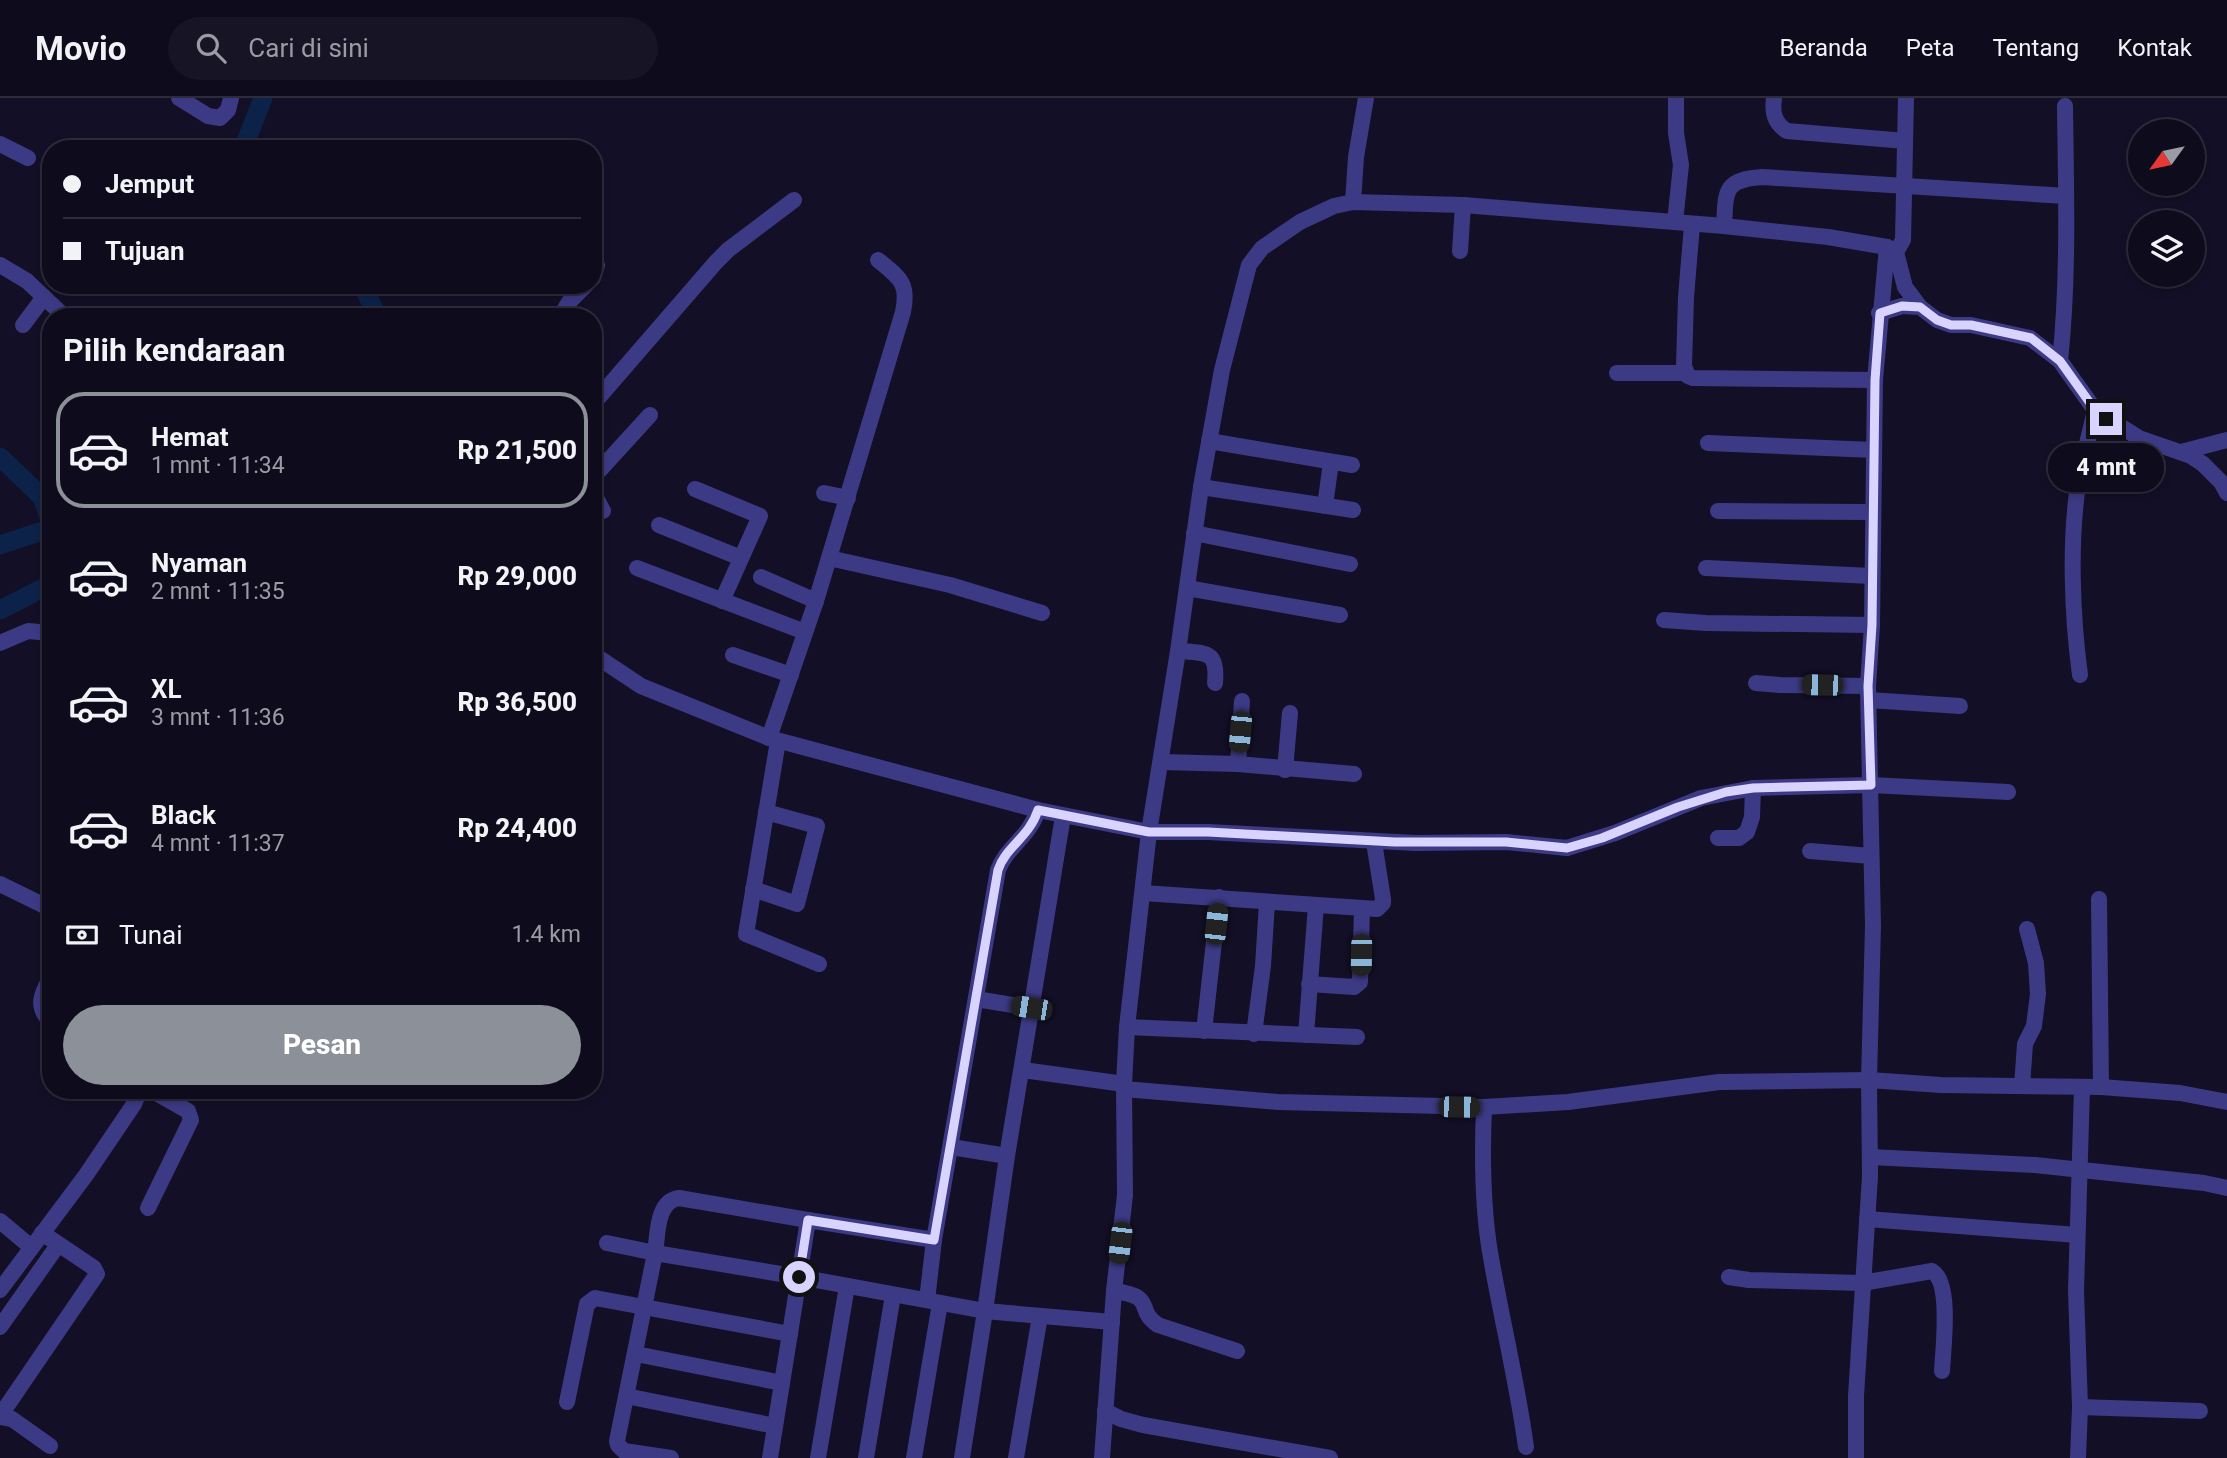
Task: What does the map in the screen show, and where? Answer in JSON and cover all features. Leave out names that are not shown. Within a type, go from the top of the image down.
[{"type":"street","points":[[179,98],[208,116],[220,118],[228,110],[231,98]]},
{"type":"street","points":[[1353,202],[1356,157],[1366,98]]},
{"type":"street","points":[[1675,222],[1681,165],[1676,133],[1676,98]]},
{"type":"street","points":[[1774,98],[1774,117],[1787,131],[1905,141]]},
{"type":"street","points":[[1856,1458],[1856,1396],[1870,1157],[1873,926],[1869,693],[1875,380],[1880,313],[1891,249],[1902,240],[1906,98]]},
{"type":"street","points":[[2060,361],[2066,196],[2065,106]]},
{"type":"street","points":[[0,144],[28,158]]},
{"type":"street","points":[[1724,226],[1726,193],[1735,182],[1744,178],[2066,196]]},
{"type":"street","points":[[602,394],[716,262],[794,200]]},
{"type":"street","points":[[1102,1458],[1111,1322],[1125,1195],[1126,1027],[1149,832],[1209,441],[1222,370],[1249,265],[1262,248],[1300,222],[1334,206],[1353,202],[1462,205],[1724,226],[1828,237],[1891,249]]},
{"type":"street","points":[[1461,251],[1462,205]]},
{"type":"street","points":[[1685,373],[1686,297],[1692,225]]},
{"type":"street","points":[[1891,249],[1905,287],[1920,307],[1937,320],[1951,325],[1971,325],[2031,338],[2060,361],[2095,410],[2139,439],[2181,452],[2203,464],[2221,482],[2227,493]]},
{"type":"street","points":[[819,964],[746,934],[766,812],[774,740],[791,675],[848,498],[906,296],[898,278],[878,260]]},
{"type":"street","points":[[0,265],[27,281],[56,308]]},
{"type":"street","points":[[565,308],[577,294]]},
{"type":"street","points":[[23,325],[44,297]]},
{"type":"street","points":[[1880,313],[1902,306],[1920,307]]},
{"type":"street","points":[[1617,373],[1685,373],[1693,378],[1875,380]]},
{"type":"street","points":[[2080,675],[2074,629],[2076,518],[2079,480],[2095,410]]},
{"type":"street","points":[[602,466],[650,415]]},
{"type":"street","points":[[2181,452],[2227,440]]},
{"type":"street","points":[[1209,441],[1352,466]]},
{"type":"street","points":[[1708,443],[1874,450]]},
{"type":"street","points":[[1325,506],[1331,462]]},
{"type":"street","points":[[1201,487],[1353,510]]},
{"type":"street","points":[[695,489],[760,516],[722,601]]},
{"type":"street","points":[[824,493],[848,498]]},
{"type":"street","points":[[1718,511],[1872,512]]},
{"type":"street","points":[[659,525],[741,558]]},
{"type":"street","points":[[1194,533],[1350,564]]},
{"type":"street","points":[[829,558],[950,584],[1042,613]]},
{"type":"street","points":[[637,568],[805,632]]},
{"type":"street","points":[[1706,568],[1871,576]]},
{"type":"street","points":[[761,577],[816,601]]},
{"type":"street","points":[[1186,588],[1340,615]]},
{"type":"street","points":[[1664,621],[1706,624],[1872,625]]},
{"type":"street","points":[[0,643],[28,632],[42,633]]},
{"type":"street","points":[[1178,651],[1203,653],[1212,657],[1216,668],[1215,683]]},
{"type":"street","points":[[733,655],[791,675]]},
{"type":"street","points":[[602,660],[641,686],[774,740],[1038,810],[1149,832],[1208,832],[1374,842],[1506,842],[1567,848],[1615,833],[1702,798],[1753,788],[1871,785],[2008,792]]},
{"type":"street","points":[[1756,683],[1869,693],[1960,705]]},
{"type":"street","points":[[1238,764],[1242,701]]},
{"type":"street","points":[[1285,770],[1290,713]]},
{"type":"street","points":[[1161,762],[1238,764],[1354,774]]},
{"type":"street","points":[[1718,838],[1739,838],[1747,832],[1752,817],[1753,788]]},
{"type":"street","points":[[914,1458],[934,1302],[934,1240],[998,870],[1007,853],[1031,828],[1038,810]]},
{"type":"street","points":[[754,889],[797,905],[817,826],[766,812]]},
{"type":"street","points":[[962,1458],[1007,1156],[1063,816]]},
{"type":"street","points":[[1143,893],[1377,909],[1383,903],[1374,842]]},
{"type":"street","points":[[1810,851],[1871,856]]},
{"type":"street","points":[[0,884],[42,905]]},
{"type":"street","points":[[1204,1031],[1219,897]]},
{"type":"street","points":[[2099,898],[2101,1087]]},
{"type":"street","points":[[1254,1034],[1263,966],[1267,903]]},
{"type":"street","points":[[1306,1035],[1316,905]]},
{"type":"street","points":[[1309,984],[1354,987],[1360,982],[1362,909]]},
{"type":"street","points":[[2022,1086],[2025,1044],[2034,1026],[2038,994],[2036,964],[2027,929]]},
{"type":"street","points":[[42,994],[42,1011]]},
{"type":"street","points":[[976,999],[1031,1008]]},
{"type":"street","points":[[1126,1027],[1357,1037]]},
{"type":"street","points":[[1023,1070],[1124,1086],[1291,1103],[1484,1107],[1568,1102],[1718,1082],[1869,1080],[1941,1085],[2101,1087],[2180,1093],[2227,1102]]},
{"type":"street","points":[[2078,1458],[2080,1407],[2076,1291],[2082,1088]]},
{"type":"street","points":[[0,1290],[86,1175],[136,1099]]},
{"type":"street","points":[[148,1208],[191,1120],[188,1111],[160,1099]]},
{"type":"street","points":[[1484,1107],[1482,1167],[1487,1231],[1519,1392],[1526,1447]]},
{"type":"street","points":[[951,1147],[1007,1156]]},
{"type":"street","points":[[1870,1157],[2035,1165],[2204,1183],[2227,1188]]},
{"type":"street","points":[[671,1458],[624,1451],[618,1445],[636,1354],[642,1307],[662,1213],[667,1203],[673,1199],[934,1240]]},
{"type":"street","points":[[1867,1219],[2077,1236]]},
{"type":"street","points":[[770,1458],[808,1220]]},
{"type":"street","points":[[0,1221],[31,1247]]},
{"type":"street","points":[[42,1233],[94,1268],[97,1274],[4,1412],[50,1446]]},
{"type":"street","points":[[607,1243],[985,1311],[1111,1322]]},
{"type":"street","points":[[0,1327],[58,1245]]},
{"type":"street","points":[[1729,1277],[1862,1283],[1932,1271],[1937,1273],[1944,1291],[1942,1371]]},
{"type":"street","points":[[818,1458],[846,1286]]},
{"type":"street","points":[[1114,1292],[1136,1295],[1145,1304],[1153,1322],[1158,1325],[1237,1350]]},
{"type":"street","points":[[866,1458],[893,1295]]},
{"type":"street","points":[[567,1402],[587,1304],[595,1298],[790,1334]]},
{"type":"street","points":[[1016,1458],[1040,1316]]},
{"type":"street","points":[[636,1354],[782,1383]]},
{"type":"street","points":[[626,1396],[775,1426]]},
{"type":"street","points":[[2080,1407],[2200,1412]]},
{"type":"street","points":[[1105,1410],[1128,1422],[1330,1458]]},
{"type":"waterway","points":[[247,140],[263,98]]},
{"type":"waterway","points":[[366,294],[374,308]]},
{"type":"waterway","points":[[0,457],[42,497]]},
{"type":"waterway","points":[[0,545],[42,531]]},
{"type":"waterway","points":[[0,610],[42,589]]},
{"type":"route","points":[[799,1277],[808,1220],[934,1240],[998,870],[1007,853],[1031,828],[1038,810],[1149,832],[1208,832],[1416,843],[1506,842],[1567,848],[1602,838],[1702,798],[1726,792],[1753,788],[1871,785],[1868,686],[1872,625],[1875,380],[1880,313],[1902,306],[1920,307],[1937,320],[1951,325],[1971,325],[2031,338],[2060,361],[2095,410],[2106,419]]}]
